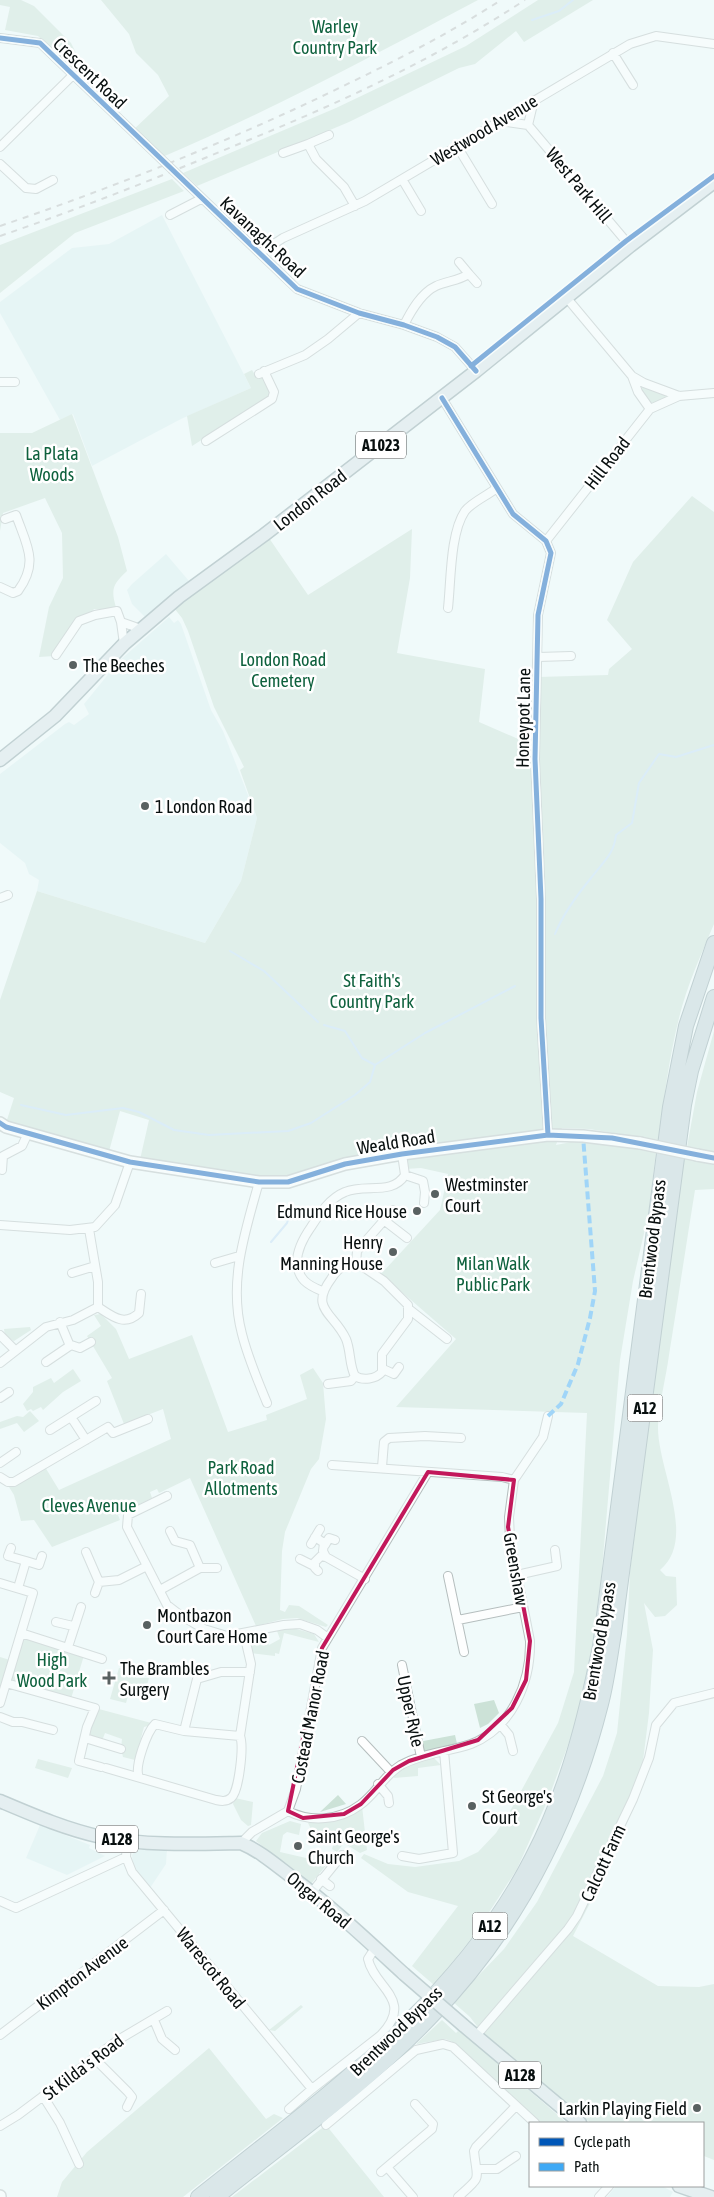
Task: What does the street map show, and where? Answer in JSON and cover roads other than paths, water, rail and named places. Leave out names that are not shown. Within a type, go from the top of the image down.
[{"type":"highway","name":"Brentwood Bypass","points":[[198,2197],[320,2100],[382,2047],[432,2000],[493,1923],[532,1858],[559,1798],[584,1720],[600,1646],[670,1107],[686,1026],[714,943]]},
{"type":"highway","name":"Brentwood Bypass","points":[[217,2197],[330,2108],[391,2056],[462,1984],[501,1933],[526,1893],[565,1817],[583,1768],[602,1702],[613,1643],[684,1105],[691,1071],[714,997]]},
{"type":"main road","name":"London Road","points":[[0,760],[55,716],[124,644],[194,586],[264,536],[476,372],[566,297],[714,182]]},
{"type":"main road","name":"A128","points":[[0,1801],[70,1829],[127,1841],[158,1844],[241,1843]]},
{"type":"main road","name":"Ongar Road","points":[[241,1843],[268,1859],[312,1892],[475,2037],[579,2122]]},
{"type":"main road","points":[[682,2187],[711,2197]]},
{"type":"street","name":"Westwood Avenue","points":[[260,253],[283,238],[355,206],[638,40],[656,36],[714,44]]},
{"type":"street","name":"Crescent Road","points":[[0,38],[40,43],[129,130]]},
{"type":"street","points":[[613,53],[633,85]]},
{"type":"street","points":[[0,147],[73,76]]},
{"type":"street","points":[[500,120],[528,125],[534,100]]},
{"type":"street","name":"West Park Hill","points":[[528,125],[630,246]]},
{"type":"street","name":"Kavanaghs Road","points":[[129,130],[297,289],[359,313],[404,325],[455,347],[476,372]]},
{"type":"street","points":[[282,153],[330,135]]},
{"type":"street","points":[[308,144],[316,159],[344,187],[355,206]]},
{"type":"street","points":[[457,146],[492,204]]},
{"type":"street","points":[[0,164],[26,188],[36,189],[53,180]]},
{"type":"street","points":[[402,179],[421,211]]},
{"type":"street","points":[[170,214],[201,199]]},
{"type":"street","points":[[460,262],[477,283]]},
{"type":"street","points":[[404,325],[424,294],[436,286],[460,280],[469,274]]},
{"type":"street","points":[[566,297],[632,376],[638,392],[650,409]]},
{"type":"street","points":[[206,442],[272,399],[274,392],[261,372],[306,355],[359,313]]},
{"type":"street","points":[[632,376],[644,383],[679,396],[714,392]]},
{"type":"street","points":[[0,382],[15,382]]},
{"type":"street","name":"Hill Road","points":[[546,541],[650,409],[679,396]]},
{"type":"street","points":[[442,398],[513,514],[546,541]]},
{"type":"street","points":[[448,608],[456,537],[460,521],[466,510],[497,488]]},
{"type":"street","points":[[0,587],[13,593],[18,591],[31,567],[28,549],[16,516],[5,519]]},
{"type":"street","name":"Honeypot Lane","points":[[546,541],[551,553],[538,614],[535,759],[541,899],[541,1018],[548,1135]]},
{"type":"street","points":[[56,655],[79,621],[95,615],[117,611],[121,622],[124,644]]},
{"type":"street","points":[[121,622],[141,629]]},
{"type":"street","points":[[538,657],[571,656]]},
{"type":"street","name":"Weald Road","points":[[0,1123],[6,1127],[130,1162],[259,1182],[288,1182],[345,1164],[402,1154],[548,1135],[582,1136],[640,1143],[714,1158]]},
{"type":"street","points":[[2,1170],[3,1156],[22,1146],[28,1132]]},
{"type":"street","points":[[322,1291],[306,1284],[301,1279],[297,1265],[298,1250],[318,1216],[330,1202],[345,1192],[363,1187],[386,1188],[396,1186],[405,1175],[402,1154]]},
{"type":"street","points":[[0,1225],[70,1230],[95,1227],[110,1213],[120,1196],[130,1162]]},
{"type":"street","points":[[405,1175],[423,1182],[425,1192],[424,1203]]},
{"type":"street","points":[[259,1182],[239,1256],[237,1297],[241,1333],[267,1404]]},
{"type":"street","points":[[356,1264],[357,1251],[393,1210]]},
{"type":"street","points":[[385,1221],[407,1238]]},
{"type":"street","points":[[89,1229],[95,1266],[98,1307]]},
{"type":"street","points":[[216,1263],[239,1256]]},
{"type":"street","points":[[355,1376],[345,1338],[323,1306],[322,1291],[336,1270],[343,1265],[356,1264],[362,1266],[384,1281],[406,1301],[410,1310],[447,1339]]},
{"type":"street","points":[[72,1273],[95,1266]]},
{"type":"street","points":[[98,1307],[117,1320],[129,1319],[139,1313],[142,1294]]},
{"type":"street","points":[[0,1363],[46,1327],[73,1320],[98,1307]]},
{"type":"street","points":[[355,1376],[362,1379],[377,1377],[383,1369],[382,1354],[408,1319],[410,1310]]},
{"type":"street","points":[[60,1322],[70,1346]]},
{"type":"street","points":[[0,1335],[15,1350]]},
{"type":"street","points":[[46,1362],[70,1346],[80,1348],[91,1342]]},
{"type":"street","points":[[383,1369],[394,1374],[399,1367]]},
{"type":"street","points":[[328,1384],[351,1380],[355,1376]]},
{"type":"street","points":[[0,1398],[9,1392]]},
{"type":"street","points":[[50,1430],[96,1401]]},
{"type":"street","name":"Greenshaw","points":[[288,1811],[308,1818],[330,1818],[350,1811],[361,1804],[391,1772],[421,1757],[472,1743],[500,1724],[522,1690],[528,1669],[530,1641],[508,1528],[514,1480],[540,1442],[548,1416]]},
{"type":"street","points":[[71,1417],[86,1440]]},
{"type":"street","points":[[0,1477],[8,1482],[14,1482],[108,1427],[112,1433],[148,1419]]},
{"type":"street","points":[[382,1467],[384,1442],[389,1438],[424,1436],[461,1438]]},
{"type":"street","points":[[0,1463],[16,1452]]},
{"type":"street","points":[[332,1465],[382,1467],[502,1477],[514,1480]]},
{"type":"street","name":"Costead Manor Road","points":[[288,1811],[296,1790],[320,1654],[428,1472]]},
{"type":"street","points":[[167,1496],[128,1515],[126,1518],[127,1527],[167,1605],[204,1629],[227,1636],[292,1624],[317,1630],[328,1638]]},
{"type":"street","points":[[320,1529],[313,1540],[324,1542],[325,1545]]},
{"type":"street","points":[[170,1532],[175,1542],[190,1545],[200,1568]]},
{"type":"street","points":[[326,1557],[323,1551],[325,1545],[329,1538],[335,1540]]},
{"type":"street","points":[[11,1548],[8,1556],[39,1565],[42,1556]]},
{"type":"street","points":[[517,1575],[556,1566],[555,1550]]},
{"type":"street","points":[[86,1552],[99,1582],[96,1593]]},
{"type":"street","points":[[318,1571],[315,1568],[315,1563],[320,1556],[326,1557],[365,1579]]},
{"type":"street","points":[[300,1559],[309,1564],[315,1563]]},
{"type":"street","points":[[18,1588],[26,1561]]},
{"type":"street","points":[[99,1582],[118,1580],[147,1566]]},
{"type":"street","points":[[160,1590],[200,1568],[217,1568]]},
{"type":"street","points":[[448,1576],[464,1652]]},
{"type":"street","points":[[0,1583],[33,1593],[0,1703]]},
{"type":"street","points":[[68,1647],[73,1626],[81,1607]]},
{"type":"street","points":[[458,1620],[523,1607]]},
{"type":"street","points":[[56,1622],[73,1626]]},
{"type":"street","points":[[21,1633],[102,1659]]},
{"type":"street","points":[[6,1683],[95,1708],[79,1760],[224,1801],[230,1799],[235,1793],[242,1741],[240,1736],[251,1664],[244,1634]]},
{"type":"street","name":"Upper Ryle","points":[[402,1665],[421,1757]]},
{"type":"street","points":[[184,1731],[197,1679],[221,1672],[250,1672]]},
{"type":"street","name":"Calcott Farm","points":[[475,2037],[578,1916],[633,1799],[649,1758],[656,1725],[674,1703],[714,1693]]},
{"type":"street","points":[[0,1717],[13,1722],[22,1722],[53,1730]]},
{"type":"street","points":[[140,1777],[138,1770],[140,1760],[150,1730],[155,1724],[184,1731],[240,1736]]},
{"type":"street","points":[[500,1724],[509,1735],[513,1751]]},
{"type":"street","points":[[85,1738],[121,1749]]},
{"type":"street","points":[[362,1741],[391,1772]]},
{"type":"street","points":[[402,1856],[419,1858],[454,1853],[444,1751]]},
{"type":"street","points":[[378,1784],[388,1796],[389,1804]]},
{"type":"street","points":[[241,1843],[253,1831],[288,1811]]},
{"type":"street","points":[[0,1901],[16,1908],[126,1857],[127,1841]]},
{"type":"street","points":[[312,1892],[342,1855]]},
{"type":"street","name":"Warescot Road","points":[[126,1857],[132,1872],[312,2090]]},
{"type":"street","points":[[321,1879],[330,1886]]},
{"type":"street","name":"Kimpton Avenue","points":[[0,2035],[164,1910]]},
{"type":"street","points":[[289,2109],[391,2024],[394,2014],[390,1992],[368,1960],[375,1948]]},
{"type":"street","name":"St Kilda's Road","points":[[0,2126],[137,2027],[154,2020],[167,2011]]},
{"type":"street","points":[[154,2020],[162,2039],[175,2050]]},
{"type":"street","points":[[326,2126],[416,2050],[443,2044],[453,2047],[515,2107],[535,2122]]},
{"type":"street","points":[[94,2058],[132,2097],[127,2106]]},
{"type":"street","points":[[43,2096],[60,2123],[79,2164]]},
{"type":"street","points":[[414,2197],[384,2170],[432,2129],[433,2124],[415,2104]]},
{"type":"street","points":[[458,2197],[478,2180],[478,2169],[474,2151],[476,2147],[515,2107]]},
{"type":"street","points":[[478,2169],[497,2169],[516,2156]]},
{"type":"street","points":[[599,2197],[608,2187]]},
{"type":"waterway","points":[[532,20],[559,11],[573,0]]},
{"type":"waterway","points":[[555,934],[571,905],[610,853],[616,835],[632,823],[639,783],[659,754],[676,757],[714,745]]},
{"type":"waterway","points":[[230,951],[264,971],[318,1022]]},
{"type":"waterway","points":[[21,1105],[66,1115],[123,1108],[139,1112],[174,1130],[209,1135],[288,1131],[311,1123],[355,1095],[370,1082],[375,1065],[425,1033],[515,986]]},
{"type":"waterway","points":[[324,1025],[345,1031],[362,1058],[375,1065]]},
{"type":"waterway","points":[[271,1242],[287,1223],[293,1204]]},
{"type":"railway","points":[[0,226],[157,168],[272,119],[407,54],[501,0]]},
{"type":"railway","points":[[0,236],[147,181],[346,98],[420,62],[491,22],[525,0]]},
{"type":"place","name":"The Beeches","points":[[73,665]]},
{"type":"place","name":"1 London Road","points":[[145,806]]},
{"type":"place","name":"Westminster Court","points":[[435,1194]]},
{"type":"place","name":"Edmund Rice House","points":[[417,1211]]},
{"type":"place","name":"Henry Manning House","points":[[393,1252]]},
{"type":"place","name":"Montbazon Court Care Home","points":[[147,1625]]},
{"type":"place","name":"The Brambles Surgery","points":[[109,1678]]},
{"type":"place","name":"St George's Court","points":[[472,1806]]},
{"type":"place","name":"Saint George's Church","points":[[298,1846]]},
{"type":"place","name":"Larkin Playing Field","points":[[697,2108]]},
{"type":"park label","name":"Warley Country Park","points":[[335,36]]},
{"type":"park label","name":"La Plata Woods","points":[[52,463]]},
{"type":"park label","name":"London Road Cemetery","points":[[283,670]]},
{"type":"park label","name":"St Faith's Country Park","points":[[372,990]]},
{"type":"park label","name":"Milan Walk Public Park","points":[[493,1273]]},
{"type":"park label","name":"Park Road Allotments","points":[[241,1477]]},
{"type":"park label","name":"Cleves Avenue","points":[[89,1505]]},
{"type":"park label","name":"High Wood Park","points":[[52,1669]]}]
